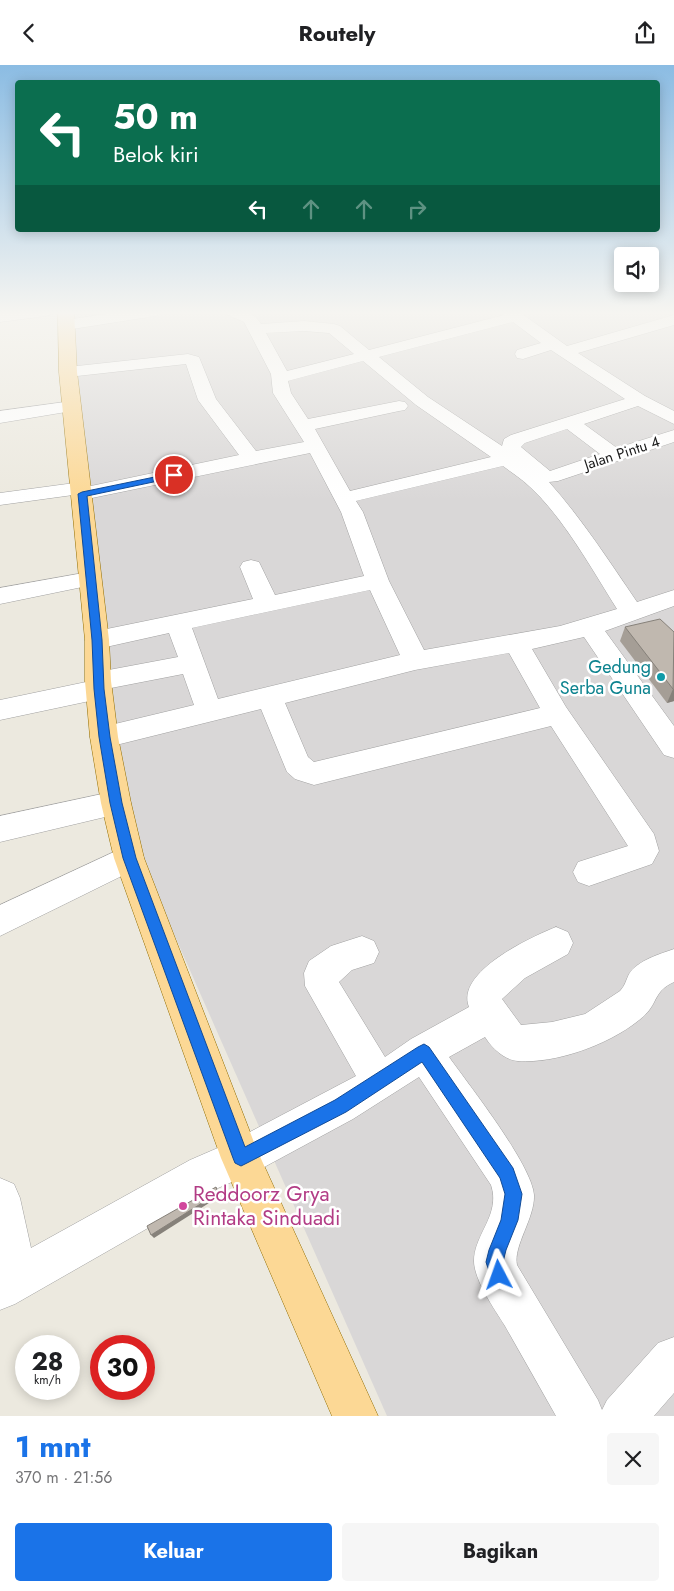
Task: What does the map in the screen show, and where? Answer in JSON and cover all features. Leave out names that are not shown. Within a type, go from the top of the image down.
[{"type":"main road","points":[[68,374],[97,640],[104,737],[116,803],[129,858],[241,1158],[355,1416]]},
{"type":"street","points":[[198,374],[207,400],[251,458]]},
{"type":"street","points":[[280,374],[282,393],[316,446],[352,512],[377,581],[411,649],[415,661]]},
{"type":"street","points":[[279,378],[295,374]]},
{"type":"street","points":[[388,374],[422,401],[507,459],[538,483],[557,504],[638,609],[664,626]]},
{"type":"street","points":[[601,374],[639,400],[670,412]]},
{"type":"street","points":[[568,422],[639,400]]},
{"type":"street","points":[[304,426],[399,406]]},
{"type":"street","points":[[0,417],[72,407]]},
{"type":"street","points":[[568,422],[615,455]]},
{"type":"street","name":"Jalan Pintu 4","points":[[568,422],[518,439],[511,443],[512,449],[540,474],[551,477],[674,436]]},
{"type":"street","points":[[0,499],[82,491],[316,446]]},
{"type":"street","points":[[345,498],[507,459]]},
{"type":"street","points":[[251,567],[267,603]]},
{"type":"street","points":[[0,596],[89,579]]},
{"type":"street","points":[[97,640],[377,581]]},
{"type":"street","points":[[104,737],[415,661],[516,643],[590,627],[674,598]]},
{"type":"street","points":[[178,623],[210,712]]},
{"type":"street","points":[[590,627],[674,747]]},
{"type":"street","points":[[516,643],[557,714],[643,843],[644,851],[641,855],[589,872]]},
{"type":"street","points":[[0,710],[193,663]]},
{"type":"street","points":[[269,697],[297,764],[305,771],[314,774],[557,714]]},
{"type":"street","points":[[0,829],[116,803]]},
{"type":"street","points":[[0,921],[129,858]]},
{"type":"street","points":[[556,943],[492,982],[484,999],[505,1035],[516,1043],[531,1043],[568,1037],[592,1030],[616,1015],[639,995],[642,984],[656,973],[674,965]]},
{"type":"street","points":[[362,952],[344,957],[321,973],[322,986],[380,1082]]},
{"type":"street","points":[[0,1198],[8,1284],[204,1173],[241,1158],[340,1106],[424,1052],[491,1013]]},
{"type":"street","points":[[424,1052],[507,1174],[514,1194],[510,1220],[497,1250],[495,1262],[499,1275],[582,1416]]},
{"type":"street","points":[[623,1416],[674,1359]]},
{"type":"shaded area","points":[[78,374],[674,374],[674,1416],[387,1416],[116,803]]},
{"type":"building","points":[[660,619],[674,632],[673,689],[625,627]]},
{"type":"building","points":[[216,1187],[218,1193],[151,1235],[147,1226]]},
{"type":"place","name":"Gedung Serba Guna","points":[[661,677]]},
{"type":"place","name":"Reddoorz Grya Rintaka Sinduadi","points":[[183,1206]]},
{"type":"route","points":[[174,475],[82,494],[89,579],[97,640],[99,689],[104,737],[116,803],[129,858],[241,1158],[340,1106],[424,1052],[507,1174],[514,1194],[510,1220],[497,1250],[495,1262],[499,1275]]}]
